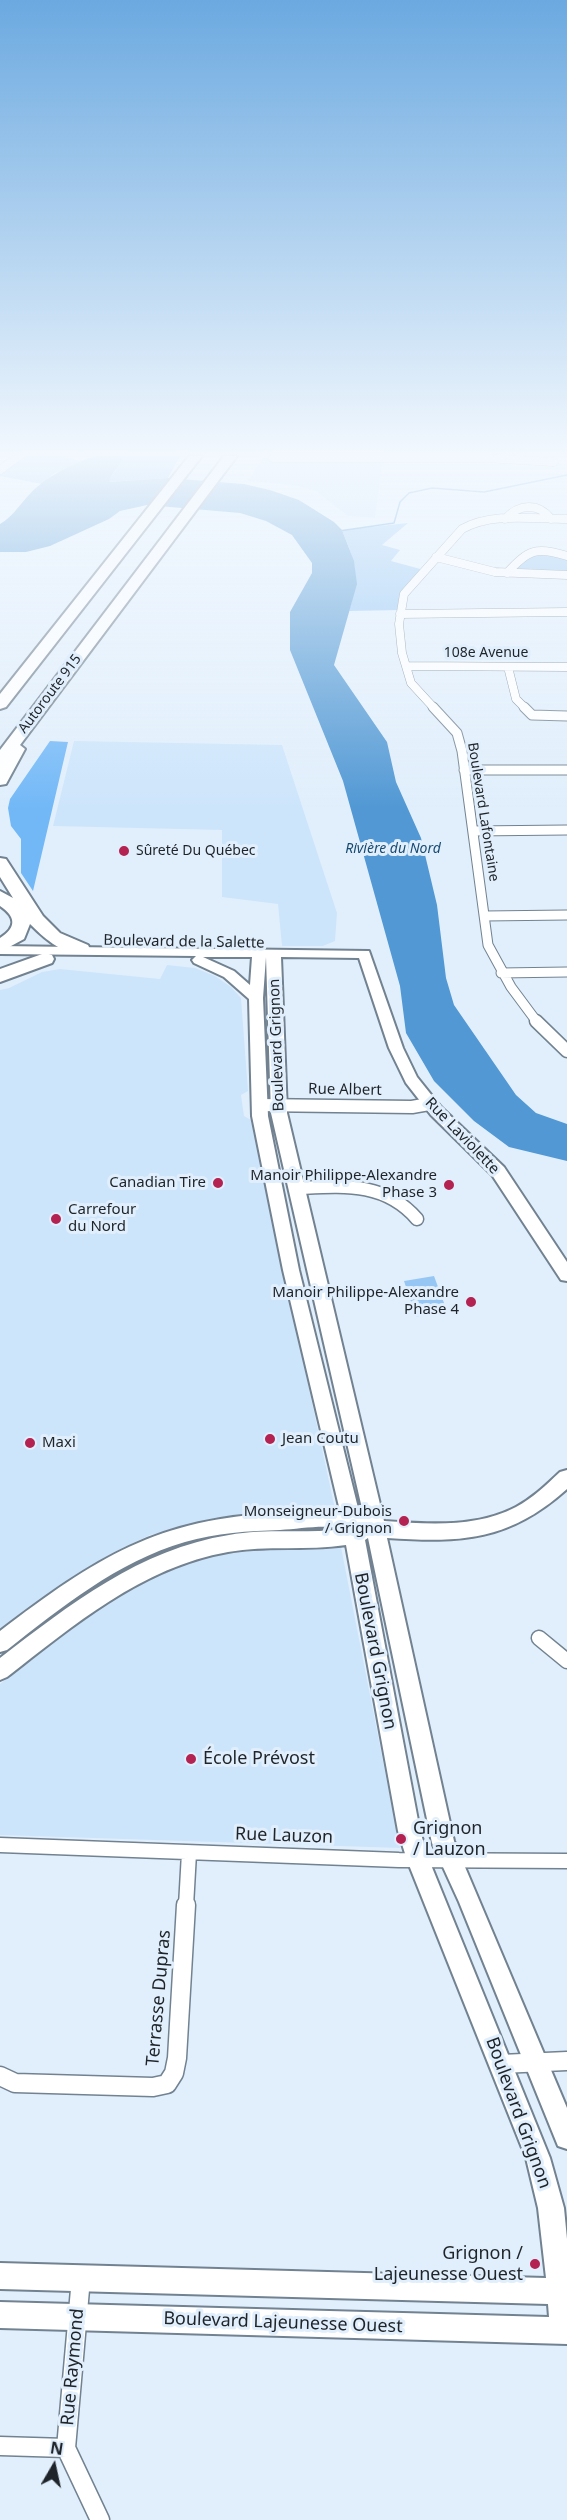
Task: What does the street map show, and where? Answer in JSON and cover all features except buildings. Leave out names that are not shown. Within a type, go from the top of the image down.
[{"type":"highway","points":[[0,704],[103,574]]},
{"type":"highway","name":"Autoroute 915","points":[[0,761],[142,574]]},
{"type":"highway","points":[[0,780],[42,706]]},
{"type":"highway","points":[[0,863],[36,920],[57,939],[81,949]]},
{"type":"highway","points":[[0,897],[14,906],[22,921],[17,936],[4,957]]},
{"type":"highway","points":[[4,957],[32,936],[36,920]]},
{"type":"highway","points":[[4,957],[45,959]]},
{"type":"street","name":"Boulevard Lafontaine","points":[[421,574],[404,594],[400,614],[399,624],[406,666],[411,683],[458,733],[488,945],[501,973],[546,1031],[567,1051]]},
{"type":"street","points":[[525,574],[567,575]]},
{"type":"street","points":[[400,614],[567,612]]},
{"type":"street","name":"108e Avenue","points":[[406,666],[567,667]]},
{"type":"street","points":[[508,667],[516,699],[532,715],[567,716]]},
{"type":"street","points":[[464,770],[567,770]]},
{"type":"street","points":[[473,831],[567,830]]},
{"type":"street","points":[[485,916],[567,915]]},
{"type":"street","name":"Boulevard de la Salette","points":[[4,957],[81,949],[259,957]]},
{"type":"street","name":"Boulevard de la Salette","points":[[45,959],[199,960],[274,956],[366,957]]},
{"type":"street","name":"Boulevard Grignon","points":[[274,956],[279,1104],[285,1141],[298,1188],[376,1529],[443,1844],[467,1895],[567,2137]]},
{"type":"street","name":"Boulevard Grignon","points":[[259,957],[256,998],[259,1105],[291,1270],[352,1528],[409,1831],[418,1860],[501,2064],[546,2183],[563,2291],[565,2331]]},
{"type":"street","name":"Rue Laviolette","points":[[366,957],[398,1056],[416,1087],[429,1104],[498,1171],[567,1275]]},
{"type":"street","points":[[199,960],[230,974],[256,998]]},
{"type":"street","points":[[501,973],[567,972]]},
{"type":"street","name":"Rue Albert","points":[[259,1105],[412,1107],[429,1104]]},
{"type":"street","points":[[298,1188],[343,1187],[380,1192],[410,1209],[417,1219]]},
{"type":"street","points":[[0,1644],[79,1582],[125,1556],[167,1539],[220,1526],[457,1530],[489,1526],[523,1513],[542,1501],[567,1478]]},
{"type":"street","points":[[0,1670],[83,1608],[133,1575],[166,1560],[229,1543],[352,1528]]},
{"type":"street","points":[[539,1638],[567,1661]]},
{"type":"street","name":"Rue Lauzon","points":[[0,1845],[418,1860],[567,1861]]},
{"type":"street","name":"Terrasse Dupras","points":[[0,2076],[15,2083],[153,2087],[167,2084],[174,2073],[177,2058],[189,1853]]},
{"type":"street","points":[[501,2064],[567,2061]]},
{"type":"street","points":[[0,2276],[563,2291]]},
{"type":"street","name":"Rue Raymond","points":[[66,2448],[81,2278]]},
{"type":"street","name":"Boulevard Lajeunesse Ouest","points":[[0,2315],[565,2331]]},
{"type":"street","points":[[0,2446],[66,2448],[100,2520]]},
{"type":"shaded area","points":[[355,574],[421,574],[410,585],[401,610],[349,611]]},
{"type":"shaded area","points":[[525,574],[567,574],[567,575]]},
{"type":"shaded area","points":[[50,741],[68,742],[33,891],[21,873],[21,839],[11,826],[8,808],[10,799]]},
{"type":"shaded area","points":[[74,741],[282,745],[337,913],[335,941],[323,946],[282,946],[278,904],[222,897],[222,830],[53,826]]},
{"type":"shaded area","points":[[167,965],[195,968],[215,976],[231,987],[241,998],[248,1091],[241,1095],[244,1116],[251,1120],[335,1509],[201,1524],[150,1535],[114,1552],[50,1592],[0,1632],[0,990],[42,972],[60,969],[160,979]]},
{"type":"shaded area","points":[[434,1276],[447,1311],[416,1317],[404,1281]]},
{"type":"shaded area","name":"École Prévost","points":[[340,1542],[400,1848],[0,1835],[0,1684],[93,1607],[146,1568],[211,1549]]},
{"type":"water","name":"Rivière du Nord","points":[[312,574],[356,574],[357,584],[334,665],[387,742],[396,782],[421,838],[437,905],[446,978],[454,1005],[516,1095],[536,1113],[567,1124],[567,1161],[509,1147],[474,1121],[434,1081],[406,1033],[400,986],[343,781],[290,650],[290,612]]},
{"type":"place","name":"Sûreté Du Québec","points":[[124,851]]},
{"type":"place","name":"Canadian Tire","points":[[218,1183]]},
{"type":"place","name":"Manoir Philippe-Alexandre Phase 3","points":[[449,1185]]},
{"type":"place","name":"Carrefour du Nord","points":[[56,1219]]},
{"type":"place","name":"Manoir Philippe-Alexandre Phase 4","points":[[471,1302]]},
{"type":"place","name":"Jean Coutu","points":[[270,1439]]},
{"type":"place","name":"Maxi","points":[[30,1443]]},
{"type":"place","name":"Monseigneur-Dubois / Grignon","points":[[404,1521]]},
{"type":"place","name":"École Prévost","points":[[191,1759]]},
{"type":"place","name":"Grignon / Lauzon","points":[[401,1839]]},
{"type":"place","name":"Grignon / Lajeunesse Ouest","points":[[535,2264]]}]
